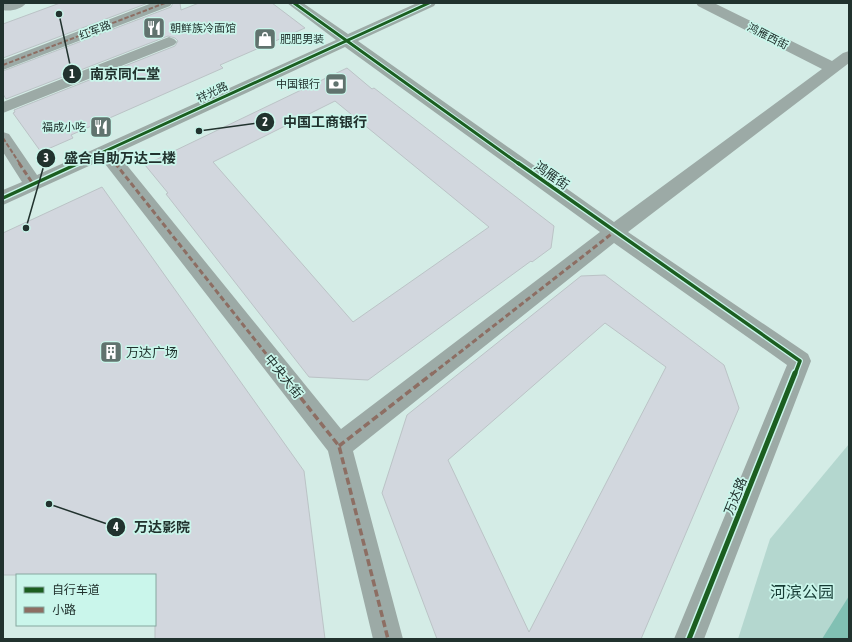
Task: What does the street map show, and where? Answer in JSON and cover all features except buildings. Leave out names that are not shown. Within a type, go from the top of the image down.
[{"type":"street","name":"红军路","points":[[3,65],[165,3]]},
{"type":"street","name":"鸿雁街","points":[[294,3],[614,232],[800,361]]},
{"type":"street","name":"祥光路","points":[[3,198],[429,3]]},
{"type":"street","name":"鸿雁西街","points":[[703,3],[833,68]]},
{"type":"street","points":[[3,108],[169,42]]},
{"type":"street","points":[[340,446],[614,232],[849,56]]},
{"type":"street","points":[[3,138],[33,184]]},
{"type":"street","name":"中央大街","points":[[105,151],[340,446],[388,639]]},
{"type":"street","name":"万达路","points":[[689,639],[800,361]]},
{"type":"green space","name":"河滨公园","points":[[849,444],[849,639],[738,639],[770,539]]},
{"type":"shaded area","points":[[849,596],[849,639],[822,639]]},
{"type":"marked path","points":[[3,65],[165,3]]},
{"type":"marked path","points":[[3,138],[33,184]]},
{"type":"marked path","points":[[105,151],[339,446],[388,639]]},
{"type":"marked path","points":[[339,446],[614,232]]},
{"type":"cycle path","points":[[294,3],[614,232],[800,361],[689,639]]},
{"type":"cycle path","points":[[3,198],[429,3]]},
{"type":"place","name":"南京同仁堂","points":[[59,14]]},
{"type":"place","name":"朝鲜族冷面馆","points":[[154,28]]},
{"type":"place","name":"肥肥男装","points":[[265,39]]},
{"type":"place","name":"中国银行","points":[[336,84]]},
{"type":"place","name":"福成小吃","points":[[101,127]]},
{"type":"place","name":"中国工商银行","points":[[199,131]]},
{"type":"place","name":"盛合自助万达二楼","points":[[26,228]]},
{"type":"place","name":"万达广场","points":[[111,352]]},
{"type":"place","name":"万达影院","points":[[49,504]]}]
